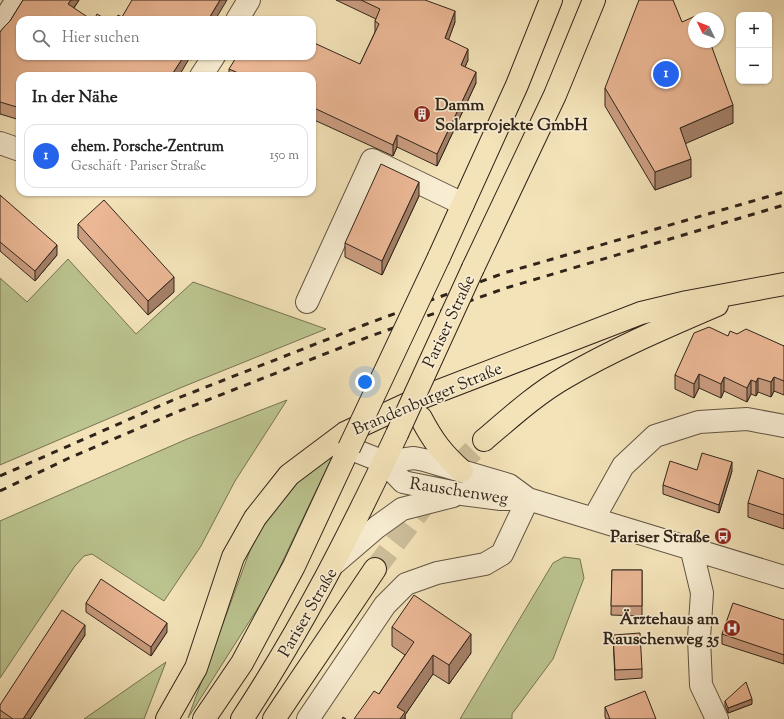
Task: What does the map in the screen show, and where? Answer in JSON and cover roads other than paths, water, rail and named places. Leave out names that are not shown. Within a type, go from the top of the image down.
[{"type":"main road","name":"Pariser Straße","points":[[204,719],[242,663],[294,566],[439,258],[534,44],[551,0]]},
{"type":"main road","name":"Pariser Straße","points":[[242,719],[269,678],[335,563],[384,462],[418,386],[555,95],[594,0]]},
{"type":"main road","name":"Brandenburger Straße","points":[[170,713],[196,668],[233,557],[255,518],[289,475],[322,449],[345,433],[418,399],[641,313],[686,302],[784,284]]},
{"type":"main road","name":"Brandenburger Straße","points":[[484,440],[524,406],[565,377],[614,351],[747,292]]},
{"type":"main road","points":[[418,386],[421,418],[434,442],[442,453],[462,471]]},
{"type":"main road","points":[[274,719],[375,568]]},
{"type":"street","points":[[0,26],[17,0]]},
{"type":"street","points":[[239,16],[249,0]]},
{"type":"street","points":[[204,72],[212,60]]},
{"type":"street","points":[[0,144],[16,149]]},
{"type":"street","points":[[307,302],[372,160],[463,204]]},
{"type":"street","points":[[594,518],[623,466],[655,436],[699,422],[747,419],[784,426]]},
{"type":"street","points":[[349,448],[384,462]]},
{"type":"street","name":"Rauschenweg","points":[[384,462],[414,458],[509,485],[528,499]]},
{"type":"street","name":"Rauschenweg","points":[[384,462],[403,482],[462,494],[501,499],[528,499],[691,547],[784,577]]},
{"type":"street","points":[[335,563],[377,527],[402,509],[429,500],[462,494]]},
{"type":"street","points":[[308,719],[385,604],[406,584],[437,573],[485,564],[502,554],[528,499]]},
{"type":"street","points":[[691,547],[702,593],[699,638],[701,685],[717,719]]},
{"type":"tunnel","points":[[375,569],[441,483],[484,440]]},
{"type":"railway","points":[[0,476],[173,400],[364,325],[504,273],[784,192]]},
{"type":"railway","points":[[0,491],[69,458],[177,412],[368,337],[506,288],[784,205]]},
{"type":"place","name":"ehem. Porsche-Zentrum","points":[[666,74]]},
{"type":"place","name":"Damm Solarprojekte GmbH","points":[[422,114]]},
{"type":"place","name":"Pariser Straße","points":[[723,536]]},
{"type":"place","name":"Ärztehaus am Rauschenweg 35","points":[[732,628]]}]
